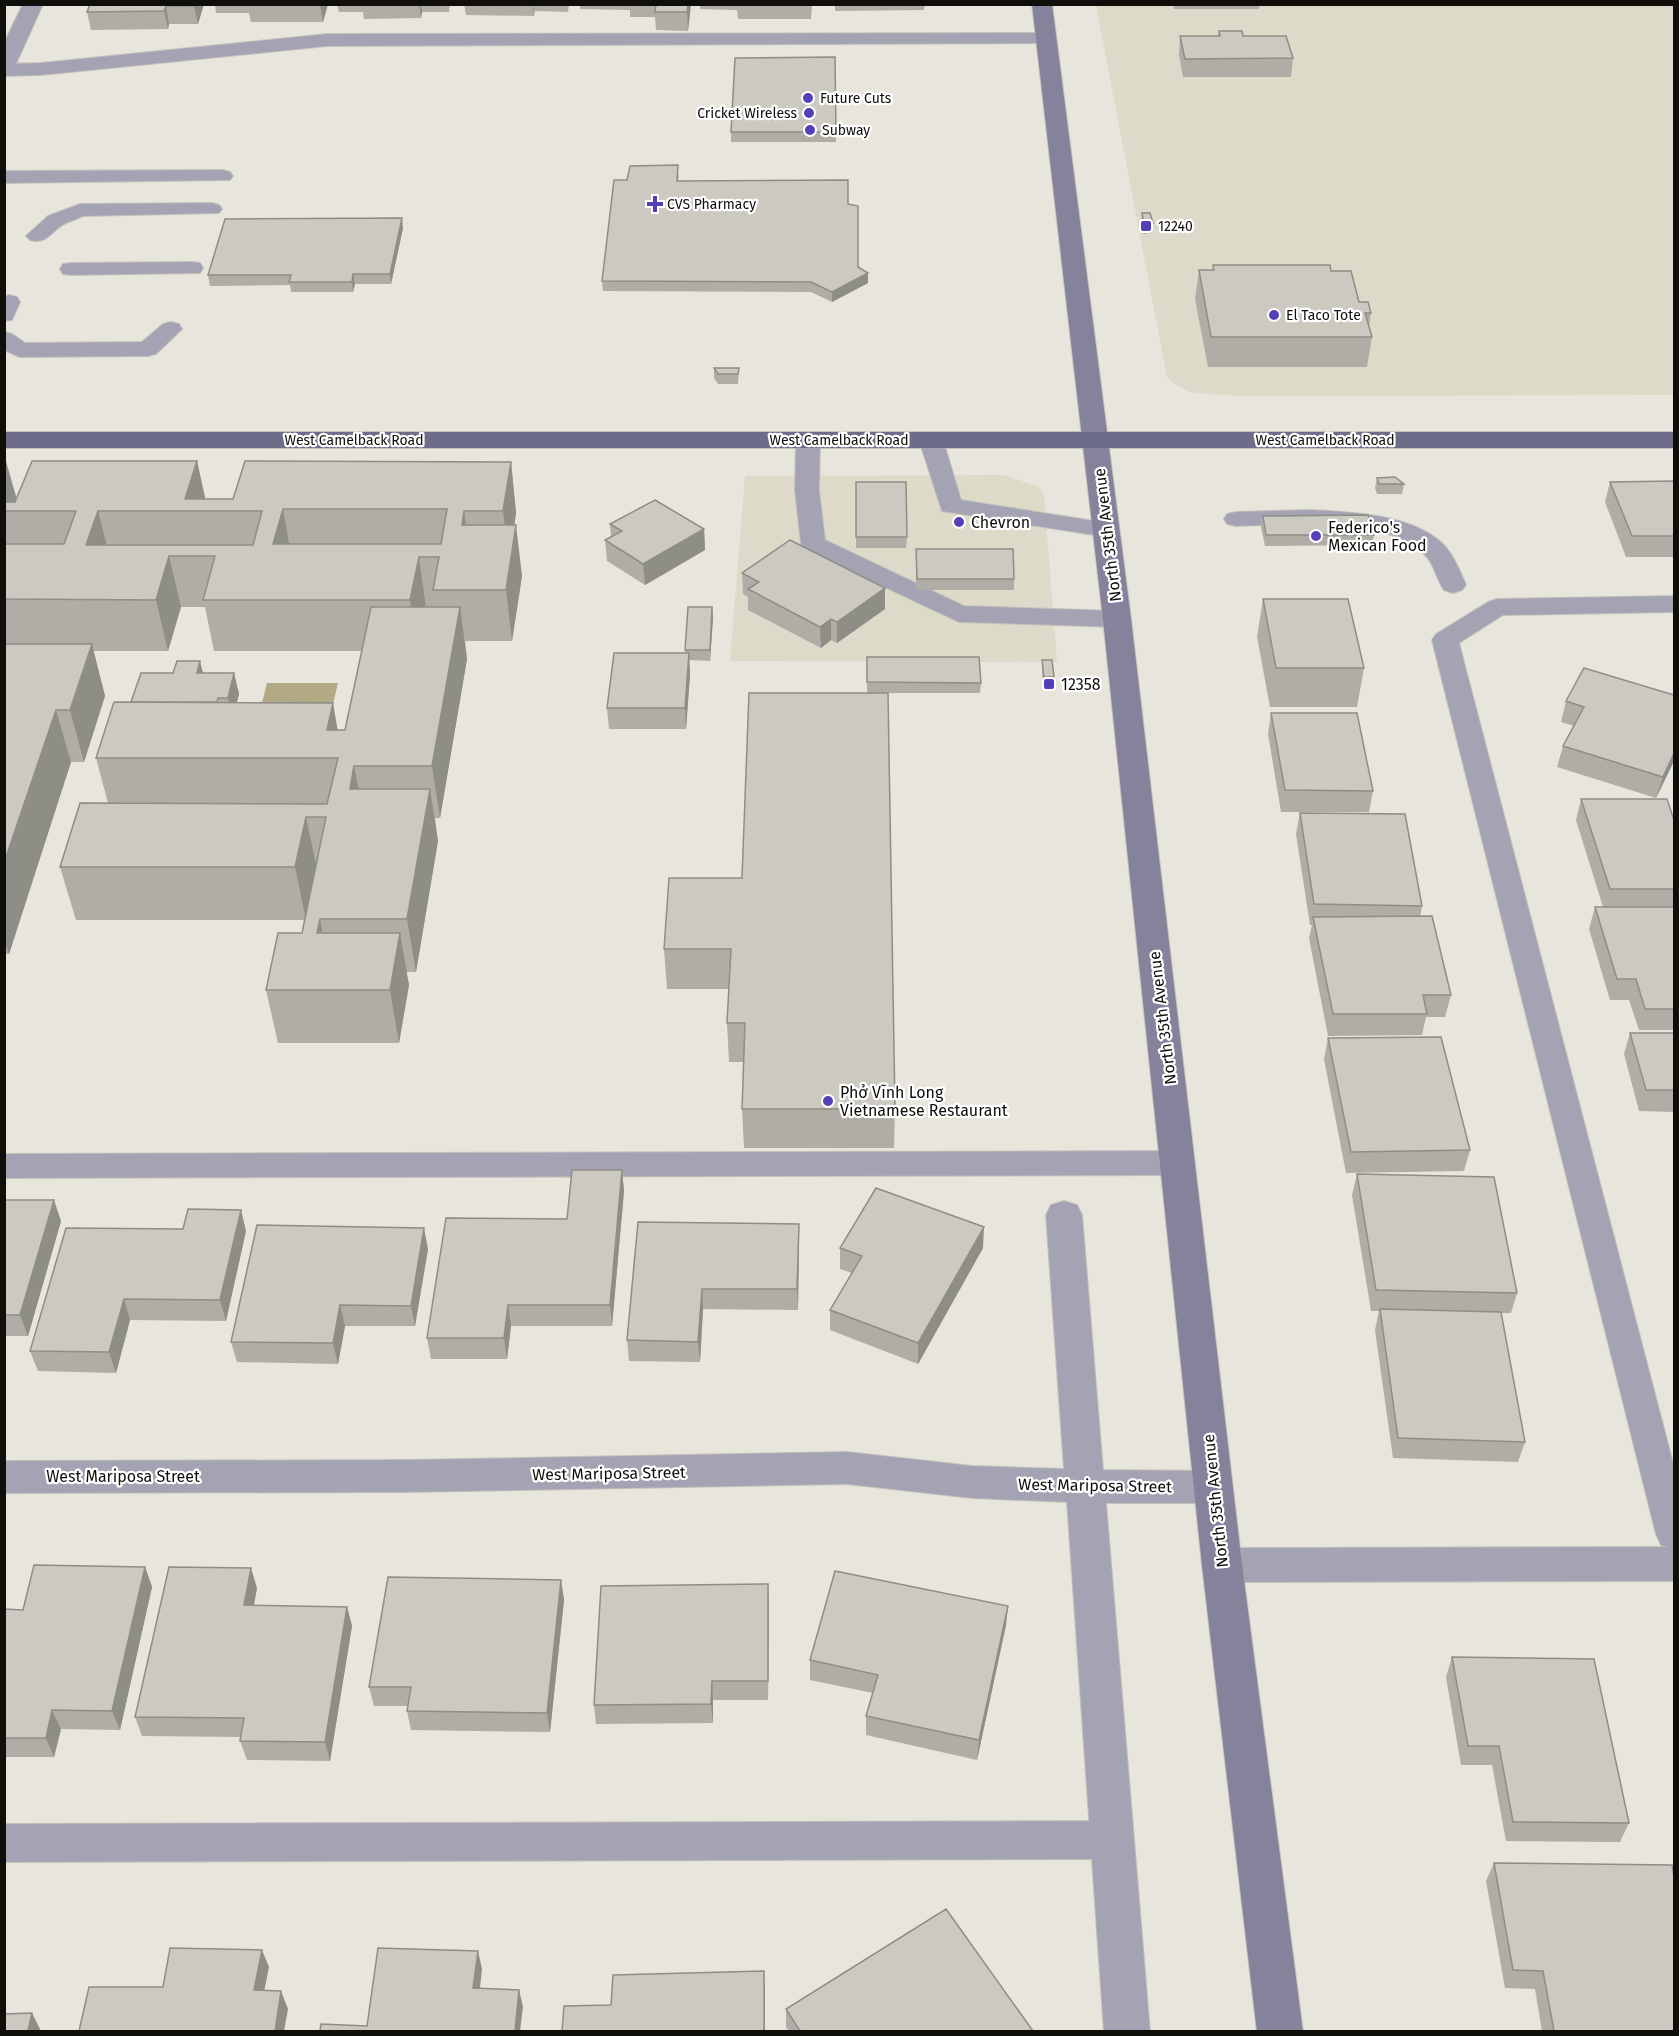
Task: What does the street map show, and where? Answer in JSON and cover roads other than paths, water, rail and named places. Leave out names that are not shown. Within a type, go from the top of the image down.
[{"type":"main road","name":"North 35th Avenue","points":[[1042,4],[1107,530],[1222,1565],[1280,2031]]},
{"type":"main road","name":"West Camelback Road","points":[[4,440],[1674,440]]},
{"type":"street","points":[[4,68],[33,4]]},
{"type":"street","points":[[1064,1215],[1087,1486],[1127,2031]]},
{"type":"street","name":"West Mariposa Street","points":[[4,1477],[407,1476],[847,1468],[972,1482],[1214,1487]]},
{"type":"street","points":[[1222,1565],[1674,1564]]},
{"type":"lane","points":[[4,68],[41,69],[327,40],[1046,39]]},
{"type":"lane","points":[[4,177],[224,176]]},
{"type":"lane","points":[[37,236],[55,219],[80,210],[212,209]]},
{"type":"lane","points":[[71,269],[192,268]]},
{"type":"lane","points":[[4,339],[20,350],[148,349],[171,329]]},
{"type":"lane","points":[[808,440],[807,490],[813,544],[959,614],[1117,619]]},
{"type":"lane","points":[[931,440],[951,506],[1107,530]]},
{"type":"lane","points":[[1236,519],[1348,519],[1382,524],[1411,535],[1431,546],[1443,560],[1454,585]]},
{"type":"lane","points":[[1674,604],[1497,607],[1445,640],[1674,1534]]},
{"type":"lane","points":[[4,1166],[1179,1163]]},
{"type":"lane","points":[[4,1843],[1113,1840]]},
{"type":"place","name":"Future Cuts","points":[[808,98]]},
{"type":"place","name":"Cricket Wireless","points":[[809,113]]},
{"type":"place","name":"Subway","points":[[810,130]]},
{"type":"place","name":"CVS Pharmacy","points":[[655,204]]},
{"type":"place","name":"12240","points":[[1146,226]]},
{"type":"place","name":"El Taco Tote","points":[[1274,315]]},
{"type":"place","name":"Chevron","points":[[959,522]]},
{"type":"place","name":"Federico's Mexican Food","points":[[1316,536]]},
{"type":"place","name":"12358","points":[[1049,684]]},
{"type":"place","name":"Phở Vĩnh Long Vietnamese Restaurant","points":[[828,1101]]}]
